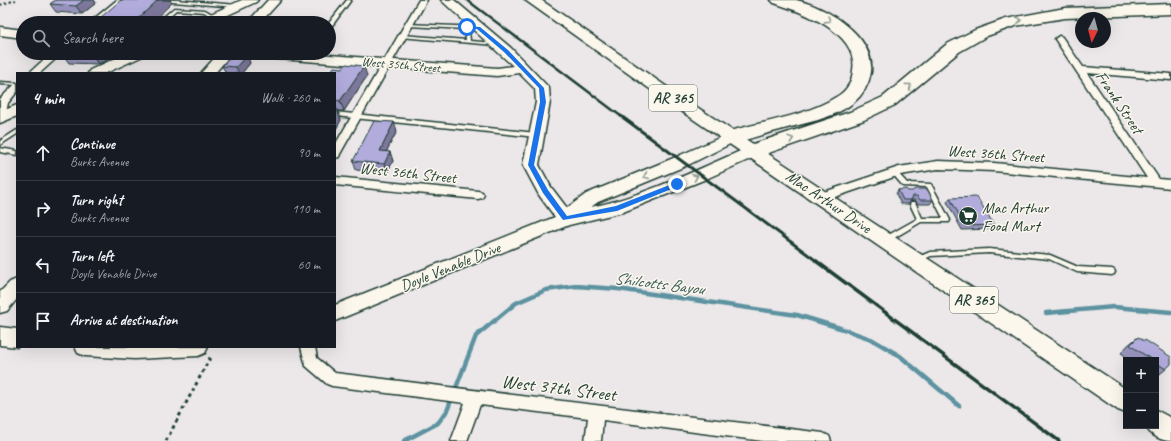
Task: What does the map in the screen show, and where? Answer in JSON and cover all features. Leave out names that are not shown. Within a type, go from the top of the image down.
[{"type":"highway","points":[[733,137],[824,111],[842,103],[858,85],[862,74],[863,62],[859,50],[854,41],[842,30],[827,19],[800,6],[779,0]]},
{"type":"highway","points":[[1085,0],[1171,6]]},
{"type":"highway","points":[[754,151],[857,116],[889,100],[953,48],[981,33],[1012,22],[1065,13],[1171,9]]},
{"type":"main road","points":[[260,16],[275,0]]},
{"type":"main road","points":[[447,0],[473,27],[497,44],[542,88],[543,94],[541,114],[531,165],[545,191],[566,219]]},
{"type":"main road","name":"Mac Arthur Drive","points":[[532,0],[677,101],[754,151],[1123,400]]},
{"type":"main road","points":[[214,16],[246,2]]},
{"type":"main road","points":[[0,32],[16,33]]},
{"type":"main road","name":"West 35th Street","points":[[336,58],[497,72],[523,68]]},
{"type":"main road","points":[[97,72],[123,60]]},
{"type":"main road","points":[[209,72],[220,60]]},
{"type":"main road","points":[[0,118],[16,110]]},
{"type":"main road","name":"Doyle Venable Drive","points":[[566,219],[592,198],[682,161],[733,137]]},
{"type":"main road","name":"Doyle Venable Drive","points":[[336,314],[566,219],[617,208],[700,175],[754,151]]},
{"type":"main road","points":[[0,305],[16,287]]},
{"type":"main road","points":[[0,336],[16,338]]},
{"type":"main road","points":[[101,348],[134,350],[206,350]]},
{"type":"main road","points":[[1159,424],[1171,432]]},
{"type":"street","points":[[103,16],[122,0]]},
{"type":"street","points":[[336,152],[423,0]]},
{"type":"street","name":"Frank Street","points":[[1059,39],[1156,183]]},
{"type":"street","points":[[35,72],[49,60]]},
{"type":"street","points":[[1081,70],[1171,77]]},
{"type":"street","points":[[0,118],[4,98],[16,88]]},
{"type":"street","name":"West 36th Street","points":[[822,197],[894,172],[916,167],[958,165],[994,167],[1171,184]]},
{"type":"street","name":"West 36th Street","points":[[336,181],[478,195]]},
{"type":"street","name":"West 37th Street","points":[[308,348],[310,361],[332,380],[596,412],[741,436],[823,441]]},
{"type":"street","points":[[459,441],[471,409],[472,396]]},
{"type":"street","points":[[593,441],[596,412]]},
{"type":"lane","points":[[160,0],[246,2]]},
{"type":"lane","points":[[336,17],[349,0]]},
{"type":"lane","points":[[167,16],[175,9],[205,11],[214,16]]},
{"type":"lane","points":[[408,25],[473,27],[468,42]]},
{"type":"lane","points":[[402,36],[497,44]]},
{"type":"lane","points":[[0,83],[16,84]]},
{"type":"lane","points":[[336,114],[536,135]]},
{"type":"lane","points":[[0,143],[16,133]]},
{"type":"lane","points":[[0,150],[16,153]]},
{"type":"lane","points":[[885,240],[920,220],[947,220],[930,185],[906,190],[894,172]]},
{"type":"lane","points":[[912,206],[920,220]]},
{"type":"lane","points":[[916,261],[930,254],[989,251],[1050,257],[1077,269],[1112,272]]},
{"type":"path","points":[[0,5],[16,0]]},
{"type":"path","points":[[166,441],[206,350]]},
{"type":"building","points":[[56,0],[84,0],[76,6],[50,4]]},
{"type":"building","points":[[121,0],[158,0],[141,16],[102,16]]},
{"type":"building","points":[[228,60],[242,60],[236,67],[222,66]]},
{"type":"building","points":[[346,64],[364,66],[340,101],[336,100],[336,72],[330,72],[334,67],[343,68]]},
{"type":"building","points":[[374,121],[394,122],[380,151],[390,152],[384,164],[353,161]]},
{"type":"building","points":[[906,189],[908,191],[912,191],[915,189],[927,189],[933,200],[920,200],[917,196],[913,196],[911,200],[903,200],[898,190]]},
{"type":"building","name":"Mac Arthur Food Mart","points":[[977,197],[994,225],[965,226],[950,198]]},
{"type":"building","points":[[1138,337],[1144,341],[1145,340],[1171,357],[1171,364],[1166,369],[1159,365],[1159,357],[1148,357],[1130,345]]},
{"type":"waterway","name":"Shilcotts Bayou","points":[[404,441],[438,423],[447,411],[476,336],[516,303],[546,290],[576,286],[618,289],[797,315],[840,328],[871,339],[900,356],[959,406]]},
{"type":"waterway","name":"Shilcotts Bayou","points":[[1046,313],[1114,307],[1171,312]]},
{"type":"railway","points":[[467,0],[622,117]]},
{"type":"railway","points":[[621,116],[818,262]]},
{"type":"railway","points":[[816,261],[1059,441]]},
{"type":"place","name":"Mac Arthur Food Mart","points":[[968,216]]},
{"type":"route","points":[[467,27],[479,28],[506,51],[542,88],[543,102],[531,165],[545,191],[566,219],[617,208],[677,184]]}]
